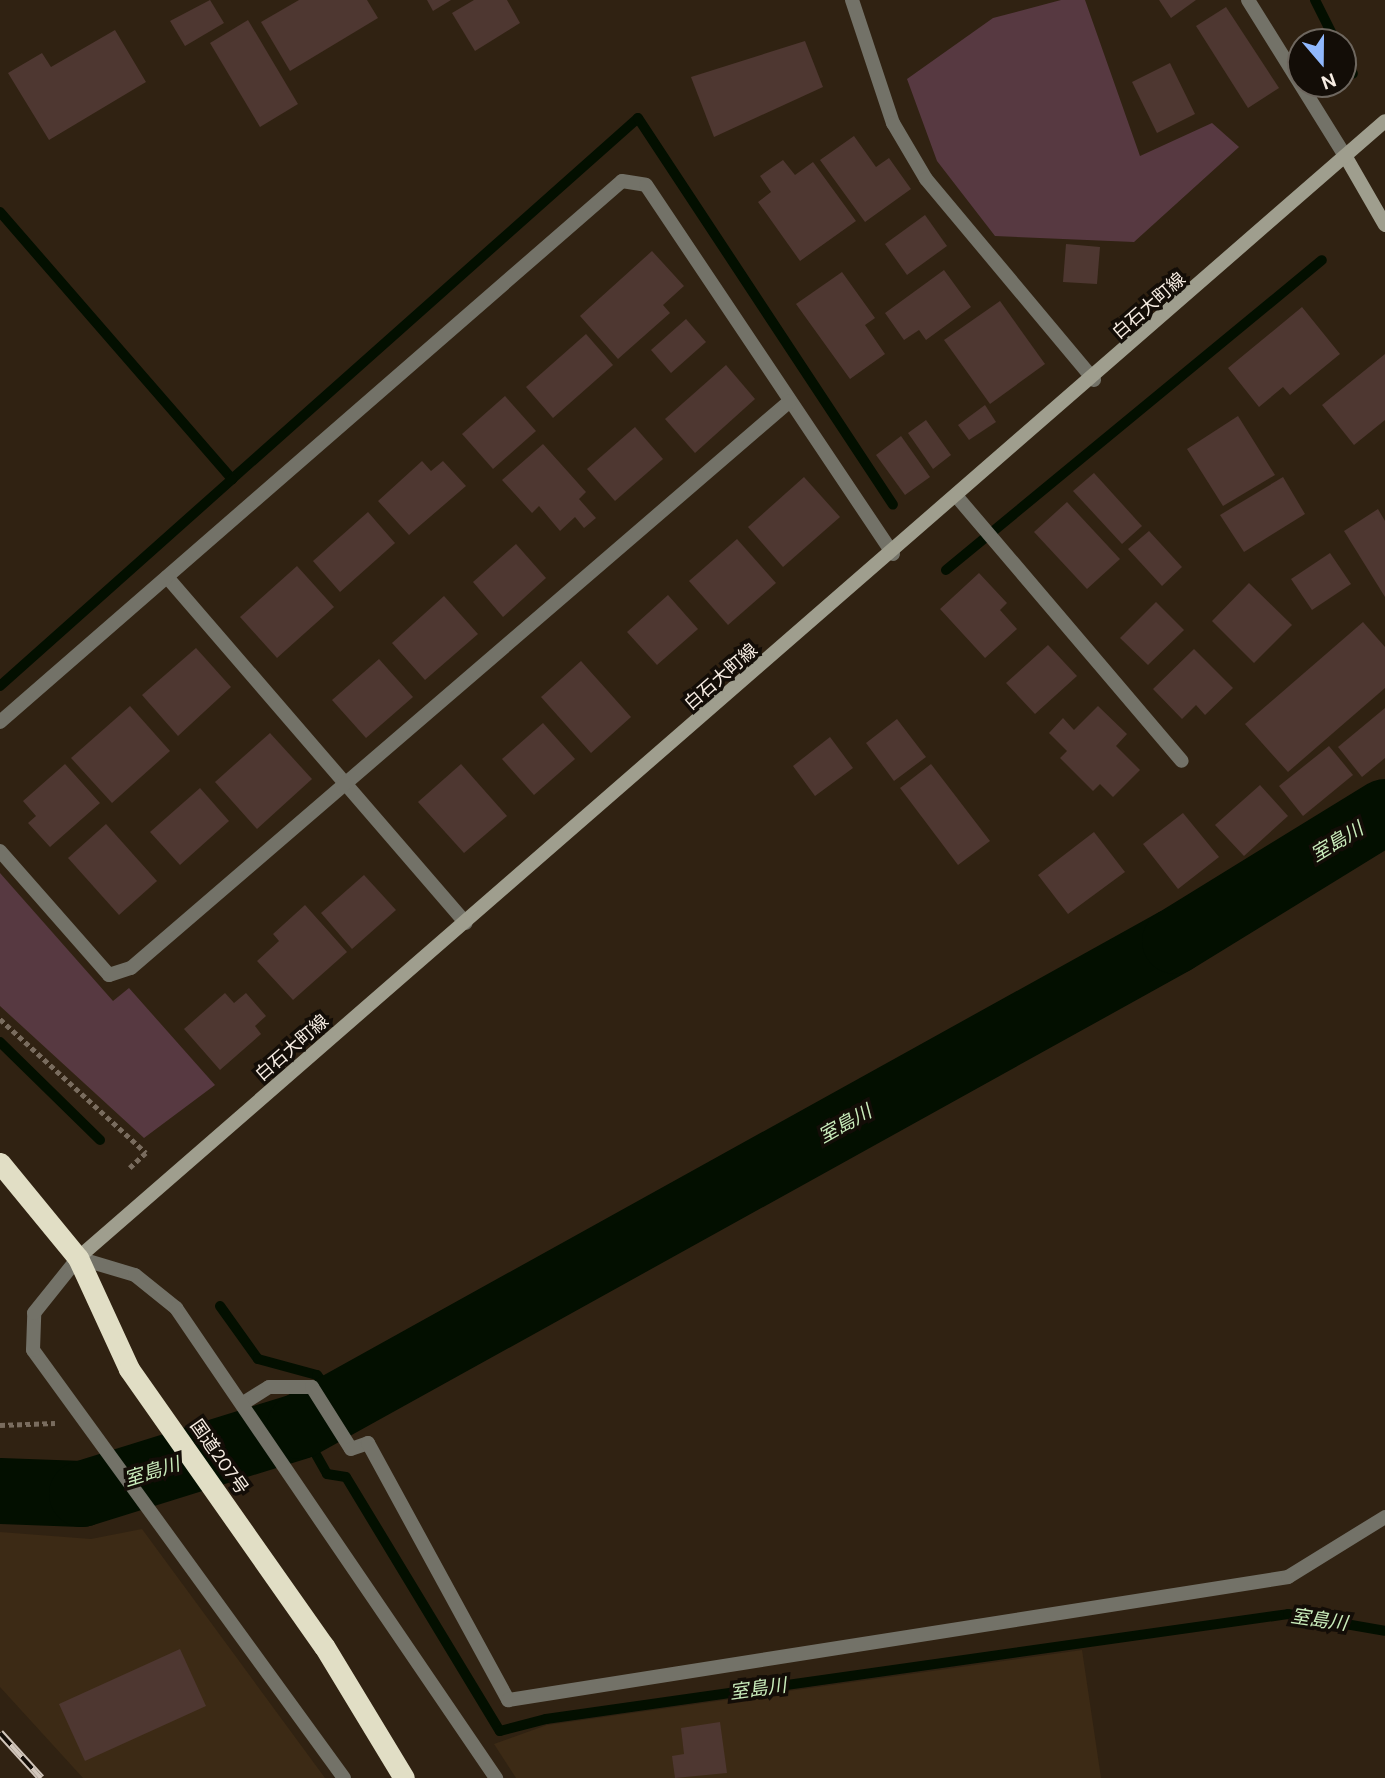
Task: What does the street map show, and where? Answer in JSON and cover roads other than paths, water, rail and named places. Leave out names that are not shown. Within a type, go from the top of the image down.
[{"type":"highway","name":"国道207号","points":[[0,1163],[78,1258],[129,1369],[324,1646],[404,1778]]},
{"type":"main road","name":"白石大町線","points":[[78,1258],[1094,380],[1347,159],[1385,121]]},
{"type":"main road","points":[[1347,159],[1385,225]]},
{"type":"street","points":[[852,0],[893,123],[926,179],[1094,380]]},
{"type":"street","points":[[1248,0],[1347,159]]},
{"type":"street","points":[[0,723],[622,181],[646,185],[893,554]]},
{"type":"street","points":[[0,851],[109,975],[131,968],[790,401]]},
{"type":"street","points":[[958,498],[1182,761]]},
{"type":"street","points":[[167,577],[466,923]]},
{"type":"street","points":[[344,1778],[33,1350],[34,1312],[78,1258],[135,1275],[176,1308],[246,1402],[496,1778]]},
{"type":"street","points":[[246,1402],[269,1387],[312,1387],[351,1449],[368,1443],[508,1700],[1288,1577],[1385,1517]]},
{"type":"waterway","points":[[1315,0],[1329,28]]},
{"type":"waterway","points":[[0,212],[232,479],[638,118],[893,504]]},
{"type":"waterway","points":[[946,570],[1322,260]]},
{"type":"waterway","points":[[0,686],[232,479]]},
{"type":"waterway","name":"室島川","points":[[0,1491],[82,1494],[300,1426],[1175,941],[1385,812]]},
{"type":"waterway","points":[[0,1042],[100,1140]]},
{"type":"waterway","points":[[220,1306],[258,1359],[317,1375],[339,1404]]},
{"type":"waterway","name":"室島川","points":[[300,1426],[327,1474],[346,1477],[500,1731],[546,1719],[1288,1614],[1385,1631]]},
{"type":"railway","points":[[0,1733],[41,1778]]}]
